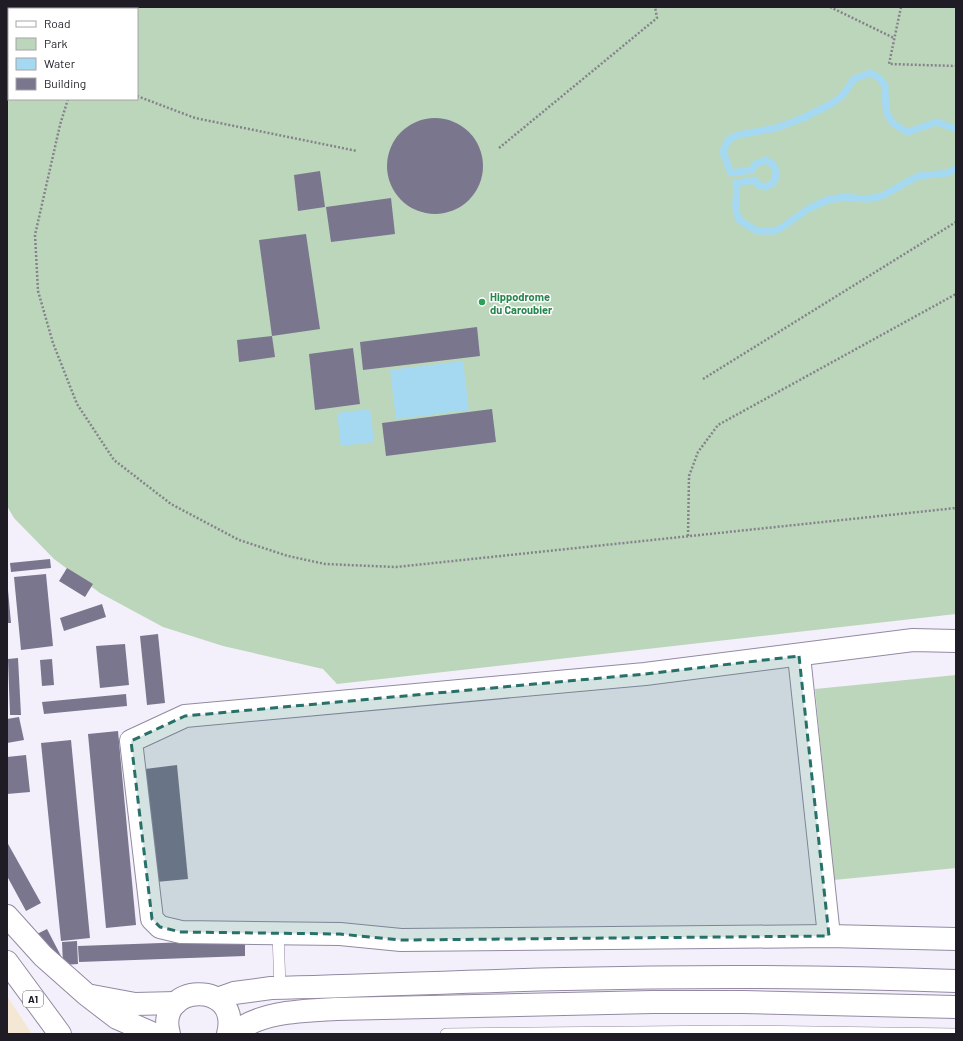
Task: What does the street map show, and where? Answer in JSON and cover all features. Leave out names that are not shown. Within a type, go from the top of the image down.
[{"type":"main road","points":[[956,641],[913,640],[799,656],[645,674],[185,716],[131,741],[152,918],[160,927],[181,932],[340,934],[401,940],[829,936],[956,939]]},
{"type":"main road","points":[[799,656],[829,936]]},
{"type":"main road","points":[[7,916],[43,956],[87,995],[117,1018],[154,1034]]},
{"type":"main road","name":"A1","points":[[7,962],[60,1034]]},
{"type":"main road","points":[[217,998],[252,990],[280,988],[660,977],[875,978],[956,981]]},
{"type":"main road","points":[[169,1034],[167,1019],[176,1003],[185,996],[196,993],[207,994],[217,998],[225,1006],[229,1016],[228,1034]]},
{"type":"main road","points":[[87,995],[135,1004],[176,1003]]},
{"type":"main road","points":[[232,1034],[240,1028],[275,1015],[336,1009],[653,1002],[743,1002],[956,1007]]},
{"type":"lane","points":[[278,933],[280,988]]},
{"type":"lane","points":[[446,1034],[956,1034]]},
{"type":"path","points":[[499,148],[657,18],[655,7]]},
{"type":"path","points":[[830,7],[894,38]]},
{"type":"path","points":[[902,7],[889,64],[956,66]]},
{"type":"path","points":[[138,96],[195,118],[357,152]]},
{"type":"path","points":[[68,100],[60,125],[35,235],[38,291],[53,343],[77,404],[114,460],[171,504],[239,540],[288,556],[325,564],[396,567],[956,508]]},
{"type":"path","points":[[704,379],[956,222]]},
{"type":"path","points":[[688,536],[689,476],[698,452],[718,425],[956,294]]},
{"type":"highlighted area","points":[[799,656],[829,936],[401,940],[340,934],[181,932],[160,927],[152,919],[131,741],[185,716],[645,674]]},
{"type":"shaded area","points":[[7,996],[32,1034],[7,1034]]},
{"type":"green space","name":"Hippodrome du Caroubier","points":[[7,7],[956,7],[956,614],[337,684],[323,669],[223,646],[163,627],[100,593],[54,559],[14,518],[7,506]]},
{"type":"green space","points":[[956,675],[956,868],[834,880],[815,689]]},
{"type":"water","points":[[463,361],[469,410],[396,419],[390,370]]},
{"type":"water","points":[[370,409],[374,442],[341,446],[337,413]]},
{"type":"building","points":[[435,118],[453,122],[462,126],[469,132],[475,139],[479,148],[483,166],[479,184],[475,193],[469,200],[462,206],[453,210],[435,214],[417,210],[408,206],[401,200],[395,193],[391,184],[387,166],[391,148],[395,139],[401,132],[408,126],[417,122]]},
{"type":"building","points":[[320,171],[325,207],[298,211],[294,175]]},
{"type":"building","points":[[391,198],[395,234],[331,242],[326,207]]},
{"type":"building","points":[[306,234],[320,329],[272,336],[259,240]]},
{"type":"building","points":[[477,327],[480,356],[363,370],[360,342]]},
{"type":"building","points":[[272,336],[275,357],[239,362],[237,340]]},
{"type":"building","points":[[353,348],[360,404],[315,410],[309,354]]},
{"type":"building","points":[[492,409],[496,442],[386,456],[382,423]]},
{"type":"building","points":[[50,559],[51,568],[11,572],[10,563]]},
{"type":"building","points":[[67,568],[93,584],[85,597],[59,581]]},
{"type":"building","points":[[46,574],[53,646],[21,650],[14,577]]},
{"type":"building","points":[[8,590],[11,623],[7,623]]},
{"type":"building","points":[[102,604],[106,617],[64,631],[60,618]]},
{"type":"building","points":[[158,634],[165,703],[147,705],[140,636]]},
{"type":"building","points":[[125,644],[129,685],[100,688],[96,646]]},
{"type":"building","points":[[18,658],[21,715],[10,715],[8,659]]},
{"type":"building","points":[[52,659],[54,685],[42,686],[40,660]]},
{"type":"building","points":[[126,694],[127,706],[44,714],[42,702]]},
{"type":"building","points":[[19,717],[24,740],[7,743],[7,719]]},
{"type":"building","points":[[118,731],[136,925],[106,928],[88,734]]},
{"type":"building","points":[[71,740],[90,938],[61,941],[41,743]]},
{"type":"building","points":[[26,755],[30,792],[7,794],[7,757]]},
{"type":"building","points":[[177,765],[188,879],[156,882],[145,769]]},
{"type":"building","points":[[7,842],[41,903],[26,911],[7,876]]},
{"type":"building","points":[[47,929],[61,956],[50,961],[37,934]]},
{"type":"building","points":[[245,940],[245,956],[79,962],[78,946]]},
{"type":"building","points":[[77,941],[78,964],[63,965],[62,942]]},
{"type":"waterway","points":[[956,129],[937,122],[908,132],[900,128],[890,119],[887,113],[885,85],[878,77],[870,73],[854,79],[842,96],[831,104],[803,118],[776,128],[738,135],[729,139],[723,152],[731,173],[752,170],[754,165],[766,160],[772,164],[775,169],[776,175],[774,182],[766,187],[758,185],[755,180],[736,183],[736,208],[739,220],[757,231],[774,231],[781,228],[808,209],[827,200],[844,197],[866,199],[882,196],[918,176],[948,173],[956,168]]},
{"type":"place","name":"Hippodrome du Caroubier","points":[[482,302]]}]
